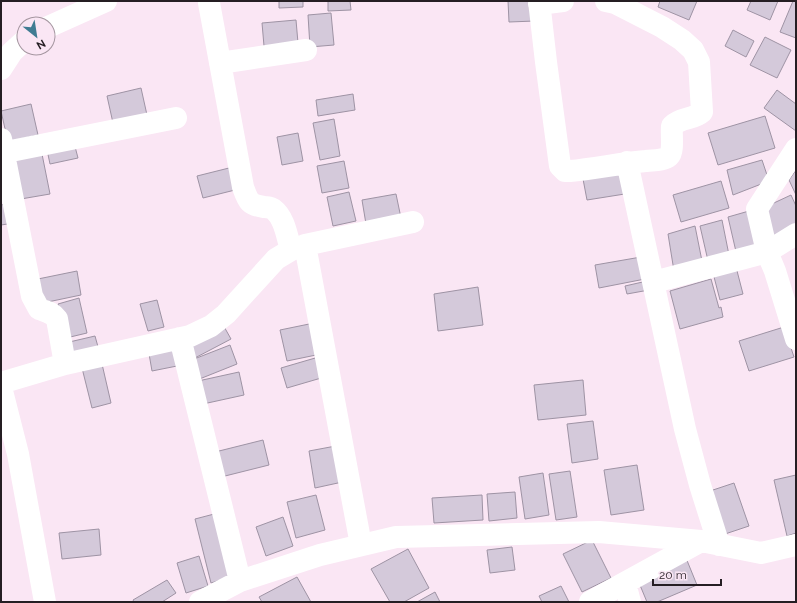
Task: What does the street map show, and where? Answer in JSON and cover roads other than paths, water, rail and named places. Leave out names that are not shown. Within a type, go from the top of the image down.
[{"type":"street","points":[[56,23],[106,1]]},
{"type":"street","points":[[563,1],[539,3],[560,166],[565,171],[628,162],[661,160],[669,156],[672,148],[672,126],[677,121],[698,116],[702,112],[699,62],[693,50],[662,27],[616,3],[606,1]]},
{"type":"street","points":[[209,4],[243,188],[249,201],[253,205],[272,208],[298,247],[361,545]]},
{"type":"street","points":[[1,69],[16,48]]},
{"type":"street","points":[[220,63],[306,50]]},
{"type":"street","points":[[65,364],[57,319],[54,314],[39,309],[32,296],[2,148],[176,118]]},
{"type":"street","points":[[796,149],[757,209],[767,252],[775,271],[796,339]]},
{"type":"street","points":[[628,162],[685,429],[700,485],[710,543]]},
{"type":"street","points":[[1,383],[65,364],[190,336],[211,326],[226,314],[276,258],[298,247],[413,222]]},
{"type":"street","points":[[654,282],[767,252],[796,234]]},
{"type":"street","points":[[180,338],[240,581]]},
{"type":"street","points":[[1,387],[18,454],[45,602]]},
{"type":"street","points":[[200,602],[240,581],[320,555],[396,537],[599,532],[710,543],[761,553],[796,545]]},
{"type":"street","points":[[590,602],[628,592],[710,543]]}]
